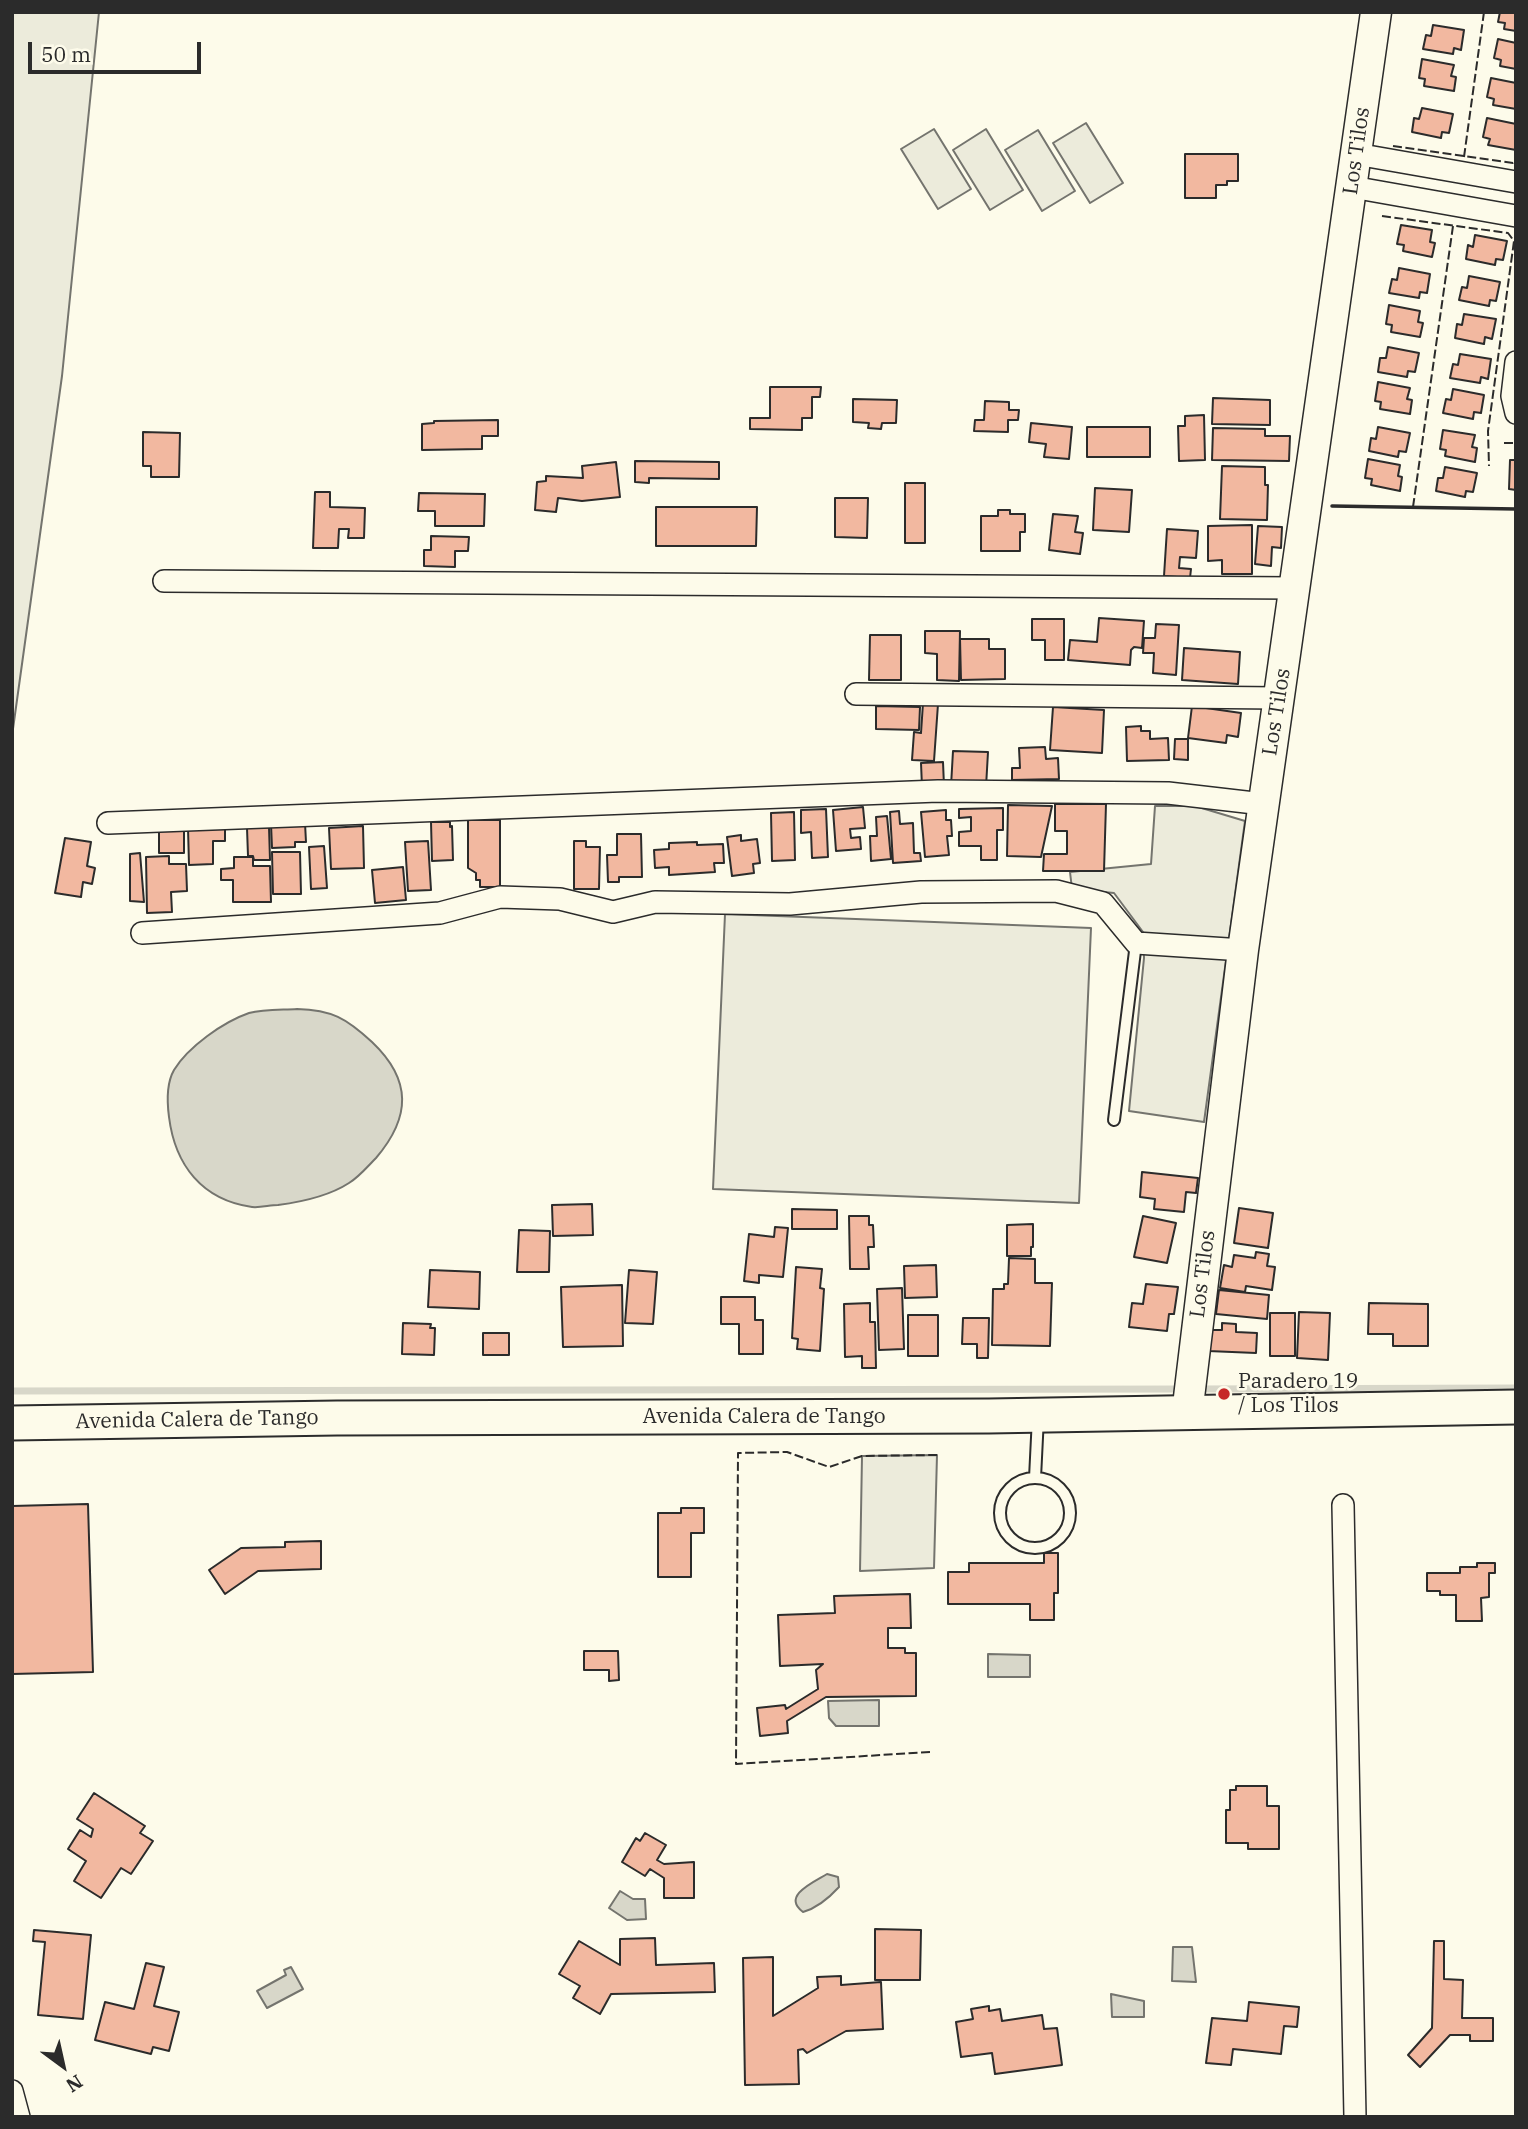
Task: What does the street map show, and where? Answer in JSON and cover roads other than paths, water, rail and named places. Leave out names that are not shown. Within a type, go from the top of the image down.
[{"type":"main road","name":"Avenida Calera de Tango","points":[[12,1423],[337,1418],[1038,1416],[1189,1394],[1516,1408]]},
{"type":"street","name":"Los Tilos","points":[[1189,1394],[1243,950],[1376,12]]},
{"type":"street","points":[[1356,154],[1516,182]]},
{"type":"street","points":[[1352,187],[1516,216]]},
{"type":"street","points":[[1516,362],[1512,396],[1516,413]]},
{"type":"street","points":[[164,581],[1296,588]]},
{"type":"street","points":[[856,694],[1279,698]]},
{"type":"street","points":[[108,823],[938,791],[1168,793],[1263,804]]},
{"type":"street","points":[[142,933],[440,913],[500,897],[560,899],[613,912],[655,902],[790,904],[921,892],[1056,891],[1103,903],[1136,943],[1243,950]]},
{"type":"street","points":[[1343,1505],[1355,2117]]},
{"type":"street","points":[[12,2091],[19,2117]]},
{"type":"lane","points":[[1114,1120],[1136,943]]},
{"type":"lane","points":[[1035,1478],[1038,1416]]},
{"type":"lane","points":[[1035,1478],[1052,1482],[1062,1490],[1069,1503],[1070,1515],[1062,1535],[1053,1543],[1040,1548],[1027,1547],[1013,1541],[1001,1524],[999,1513],[1003,1497],[1010,1487],[1022,1480],[1035,1478]]},
{"type":"waterway","points":[[1196,1389],[1516,1388]]},
{"type":"waterway","points":[[12,1391],[1184,1389]]},
{"type":"place","name":"Paradero 19 / Los Tilos","points":[[1224,1394]]}]
